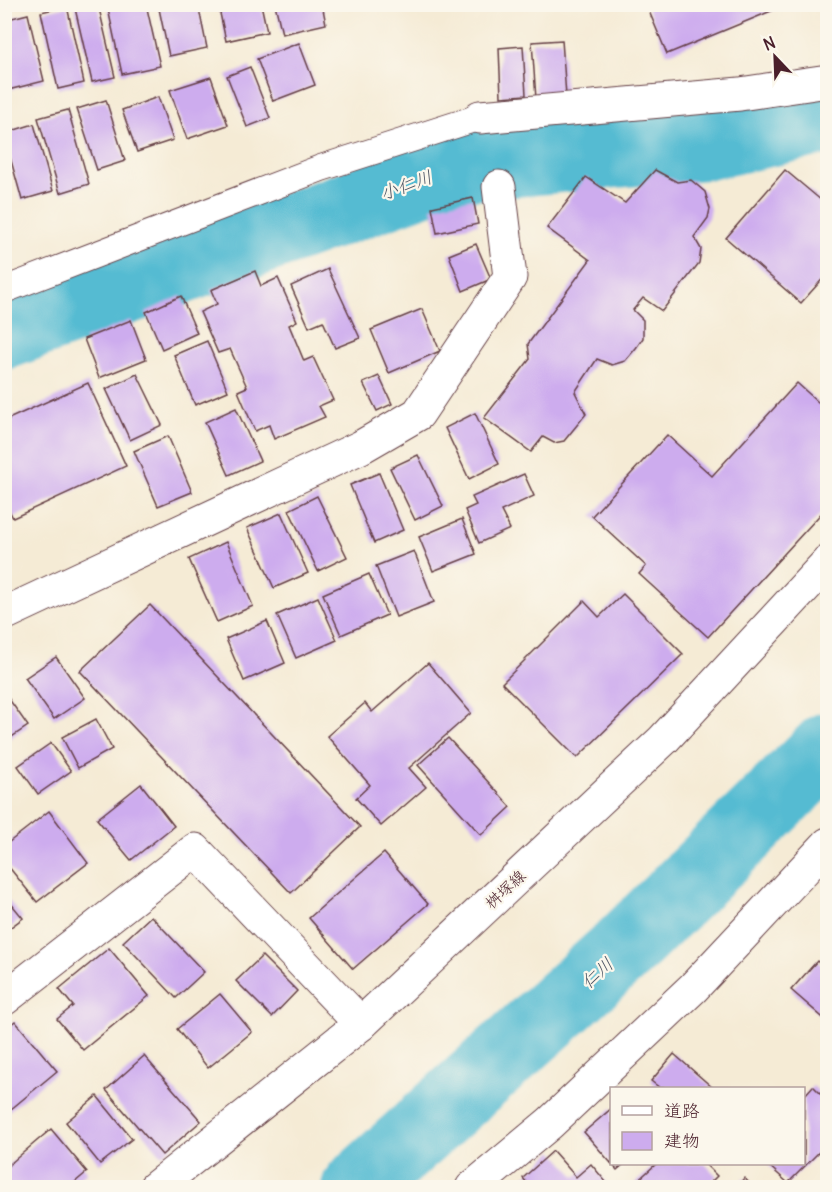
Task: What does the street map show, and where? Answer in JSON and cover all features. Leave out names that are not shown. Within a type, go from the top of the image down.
[{"type":"street","points":[[4,290],[321,168],[480,117],[740,94],[828,81]]},
{"type":"street","points":[[4,614],[361,447],[418,414],[510,277],[499,187]]},
{"type":"street","name":"桝塚線","points":[[155,1188],[361,1024],[663,740],[828,562]]},
{"type":"street","points":[[472,1188],[550,1123],[693,988],[828,844]]},
{"type":"street","points":[[4,999],[195,850],[361,1024]]},
{"type":"building","points":[[74,4],[98,4],[115,77],[92,82]]},
{"type":"building","points":[[107,4],[146,4],[160,66],[122,74]]},
{"type":"building","points":[[158,4],[198,4],[207,48],[169,56]]},
{"type":"building","points":[[218,4],[261,4],[267,32],[226,41]]},
{"type":"building","points":[[275,4],[322,4],[326,24],[282,34]]},
{"type":"building","points":[[646,4],[775,4],[776,9],[667,54]]},
{"type":"building","points":[[67,6],[84,83],[58,89],[41,12]]},
{"type":"building","points":[[28,14],[44,81],[8,90],[4,76],[4,20]]},
{"type":"building","points":[[562,40],[566,96],[536,99],[532,42]]},
{"type":"building","points":[[299,43],[315,85],[273,101],[257,59]]},
{"type":"building","points":[[523,46],[526,95],[501,97],[499,48]]},
{"type":"building","points":[[250,67],[270,118],[247,127],[227,76]]},
{"type":"building","points":[[211,77],[228,125],[187,139],[170,90]]},
{"type":"building","points":[[158,97],[173,140],[137,152],[122,110]]},
{"type":"building","points":[[106,100],[125,161],[97,170],[77,109]]},
{"type":"building","points":[[68,110],[89,184],[60,193],[38,118]]},
{"type":"building","points":[[34,124],[53,191],[22,200],[5,133]]},
{"type":"building","points":[[655,170],[677,182],[691,180],[705,192],[710,209],[708,218],[694,237],[701,249],[699,263],[662,311],[643,298],[633,310],[643,320],[643,338],[636,348],[625,361],[612,365],[597,359],[575,392],[586,414],[564,441],[554,443],[543,437],[531,452],[484,418],[530,359],[528,344],[590,260],[547,228],[586,177],[625,203]]},
{"type":"building","points":[[785,170],[828,206],[828,273],[801,303],[726,238]]},
{"type":"building","points":[[473,198],[478,224],[437,233],[432,207]]},
{"type":"building","points":[[476,244],[491,279],[463,291],[449,255]]},
{"type":"building","points":[[328,269],[360,338],[335,348],[323,321],[309,327],[291,286]]},
{"type":"building","points":[[255,271],[261,286],[278,278],[297,321],[289,325],[304,361],[313,357],[333,400],[319,406],[325,417],[274,439],[269,425],[255,431],[238,391],[247,387],[230,349],[218,353],[200,312],[217,304],[211,290]]},
{"type":"building","points":[[181,296],[197,333],[162,349],[146,312]]},
{"type":"building","points":[[422,309],[440,351],[389,373],[371,330]]},
{"type":"building","points":[[131,320],[146,359],[99,378],[84,339]]},
{"type":"building","points":[[207,341],[228,391],[195,405],[174,355]]},
{"type":"building","points":[[137,374],[162,425],[130,440],[106,389]]},
{"type":"building","points":[[379,376],[392,404],[377,411],[363,383]]},
{"type":"building","points":[[88,383],[126,466],[13,518],[4,500],[4,421]]},
{"type":"building","points":[[797,383],[828,411],[828,506],[708,637],[639,574],[646,566],[592,516],[667,435],[712,476]]},
{"type":"building","points":[[236,408],[260,461],[229,475],[205,422]]},
{"type":"building","points":[[475,413],[499,464],[469,479],[445,428]]},
{"type":"building","points":[[168,436],[192,492],[158,506],[134,451]]},
{"type":"building","points":[[418,455],[443,506],[415,520],[390,468]]},
{"type":"building","points":[[379,473],[403,530],[374,543],[350,485]]},
{"type":"building","points":[[524,474],[534,496],[501,511],[510,529],[479,543],[465,510],[476,505],[472,497]]},
{"type":"building","points":[[317,496],[347,557],[318,571],[289,510]]},
{"type":"building","points":[[281,513],[308,573],[274,588],[247,528]]},
{"type":"building","points":[[462,519],[476,554],[433,571],[419,537]]},
{"type":"building","points":[[226,542],[253,606],[217,622],[189,559]]},
{"type":"building","points":[[414,551],[434,602],[396,617],[376,566]]},
{"type":"building","points":[[369,574],[387,615],[341,635],[323,594]]},
{"type":"building","points":[[623,594],[683,654],[577,758],[502,683],[584,601],[599,617]]},
{"type":"building","points":[[318,597],[337,640],[296,658],[277,615]]},
{"type":"building","points":[[150,605],[360,827],[291,893],[80,671]]},
{"type":"building","points":[[267,621],[285,663],[244,681],[226,639]]},
{"type":"building","points":[[56,657],[85,698],[54,719],[25,678]]},
{"type":"building","points":[[428,663],[471,713],[409,768],[426,787],[381,826],[356,798],[370,785],[327,736],[365,703],[372,712]]},
{"type":"building","points":[[4,692],[28,726],[4,742]]},
{"type":"building","points":[[96,719],[112,749],[78,768],[62,737]]},
{"type":"building","points":[[448,738],[511,807],[481,835],[418,765]]},
{"type":"building","points":[[51,743],[71,771],[38,794],[18,766]]},
{"type":"building","points":[[141,784],[174,826],[131,860],[97,819]]},
{"type":"building","points":[[49,811],[88,863],[37,902],[4,861],[4,846]]},
{"type":"building","points":[[384,853],[428,904],[353,969],[309,918]]},
{"type":"building","points":[[4,895],[23,918],[4,932]]},
{"type":"building","points":[[151,916],[204,972],[176,998],[123,942]]},
{"type":"building","points":[[109,948],[149,996],[83,1050],[57,1019],[73,1006],[59,989]]},
{"type":"building","points":[[262,956],[297,991],[272,1017],[236,981]]},
{"type":"building","points":[[817,961],[828,971],[828,1022],[791,990]]},
{"type":"building","points":[[220,994],[252,1032],[208,1068],[177,1029]]},
{"type":"building","points":[[15,1021],[57,1071],[4,1115],[4,1030]]},
{"type":"building","points":[[674,1054],[712,1087],[659,1087],[651,1081]]},
{"type":"building","points":[[144,1056],[201,1121],[162,1155],[106,1090]]},
{"type":"building","points":[[813,1086],[828,1101],[828,1143],[788,1183],[768,1165],[805,1165],[805,1095]]},
{"type":"building","points":[[97,1096],[132,1139],[100,1164],[66,1122]]},
{"type":"building","points":[[610,1110],[610,1162],[584,1132]]},
{"type":"building","points":[[51,1129],[87,1172],[68,1188],[4,1188],[4,1169]]},
{"type":"building","points":[[553,1151],[576,1177],[591,1164],[611,1188],[531,1188],[523,1178]]},
{"type":"building","points":[[613,1165],[623,1165],[617,1170]]},
{"type":"building","points":[[655,1165],[706,1165],[717,1176],[705,1188],[636,1188],[633,1185]]},
{"type":"building","points":[[744,1178],[755,1188],[736,1188]]},
{"type":"waterway","name":"小仁川","points":[[4,334],[459,166],[707,144],[828,118]]},
{"type":"waterway","name":"仁川","points":[[357,1188],[623,949],[828,748]]}]
